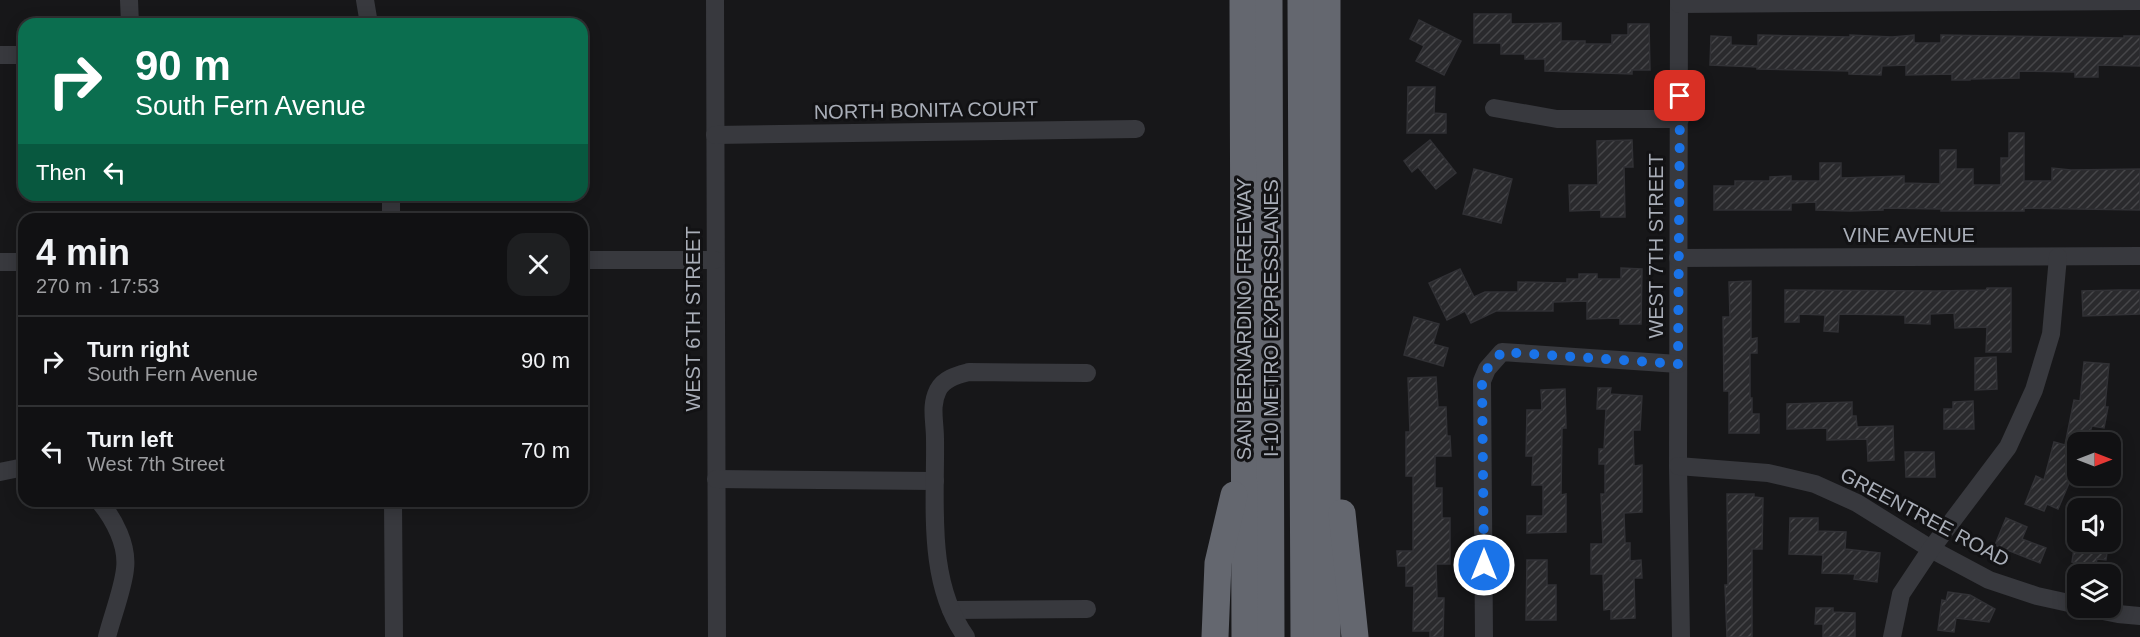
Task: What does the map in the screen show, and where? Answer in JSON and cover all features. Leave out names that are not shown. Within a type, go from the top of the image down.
[{"type":"highway","name":"SAN BERNARDINO FREEWAY","points":[[1243,0],[1245,637]]},
{"type":"highway","name":"I-10 METRO EXPRESSLANES","points":[[1269,0],[1271,637]]},
{"type":"highway","name":"I-10 METRO EXPRESSLANES","points":[[1301,0],[1304,637]]},
{"type":"highway","points":[[1327,0],[1327,637]]},
{"type":"highway","points":[[1326,378],[1355,637]]},
{"type":"highway","points":[[1215,637],[1218,564],[1245,444]]},
{"type":"street","points":[[129,0],[129,18]]},
{"type":"street","points":[[365,0],[368,18]]},
{"type":"street","name":"WEST 6TH STREET","points":[[715,0],[717,637]]},
{"type":"street","points":[[1679,2],[2140,1]]},
{"type":"street","name":"WEST 7TH STREET","points":[[1679,2],[1678,466],[1681,637]]},
{"type":"street","points":[[0,55],[18,55]]},
{"type":"street","points":[[1494,108],[1557,119],[1680,119]]},
{"type":"street","name":"NORTH BONITA COURT","points":[[715,135],[1137,129]]},
{"type":"street","name":"VINE AVENUE","points":[[1678,258],[2140,256]]},
{"type":"street","points":[[1892,637],[1901,594],[1930,549],[2008,447],[2034,390],[2052,334],[2058,257]]},
{"type":"street","points":[[588,260],[715,260]]},
{"type":"street","points":[[0,262],[18,262]]},
{"type":"street","points":[[1484,637],[1482,381],[1487,369],[1502,352],[1678,364]]},
{"type":"street","points":[[966,637],[951,610],[940,574],[936,540],[935,436],[932,405],[939,387],[951,377],[969,372],[1087,373]]},
{"type":"street","name":"GREENTREE ROAD","points":[[1678,466],[1768,472],[1815,484],[1857,503],[1930,549],[1989,580],[2037,596],[2067,603]]},
{"type":"street","points":[[0,472],[18,468]]},
{"type":"street","points":[[716,479],[935,480]]},
{"type":"street","points":[[104,507],[122,538],[125,568],[106,637]]},
{"type":"street","points":[[393,507],[394,637]]},
{"type":"street","points":[[951,610],[1087,609]]},
{"type":"street","points":[[2121,614],[2140,616]]},
{"type":"building","points":[[1474,14],[1511,14],[1511,24],[1561,23],[1561,41],[1585,41],[1585,44],[1612,44],[1612,35],[1628,35],[1628,24],[1649,24],[1650,70],[1632,70],[1632,74],[1545,71],[1545,59],[1525,59],[1525,54],[1501,54],[1501,43],[1474,43]]},
{"type":"building","points":[[1419,20],[1461,41],[1444,75],[1416,61],[1424,46],[1410,39]]},
{"type":"building","points":[[1758,35],[1892,37],[1914,35],[1914,43],[1941,43],[1941,35],[2124,38],[2124,36],[2140,36],[2140,66],[2098,65],[2098,77],[2075,77],[2075,72],[2019,71],[2019,78],[1952,80],[1952,74],[1906,75],[1906,65],[1882,66],[1881,75],[1849,74],[1849,71],[1757,69],[1757,67],[1710,65],[1711,36],[1731,37],[1731,45],[1758,46]]},
{"type":"building","points":[[1408,87],[1435,87],[1434,113],[1446,114],[1446,133],[1407,133]]},
{"type":"building","points":[[2009,133],[2024,133],[2024,181],[2052,181],[2052,168],[2140,169],[2140,210],[2024,208],[2024,211],[1941,211],[1941,209],[1883,208],[1883,210],[1850,211],[1816,210],[1816,202],[1791,203],[1791,210],[1714,210],[1714,186],[1735,186],[1735,181],[1770,181],[1770,177],[1791,176],[1791,181],[1820,181],[1820,163],[1841,163],[1841,178],[1904,176],[1904,183],[1940,184],[1940,150],[1956,150],[1956,169],[1973,169],[1973,185],[2001,185],[2001,158],[2009,158]]},
{"type":"building","points":[[1430,140],[1456,173],[1436,189],[1418,167],[1412,172],[1404,161]]},
{"type":"building","points":[[1632,140],[1633,167],[1624,167],[1625,217],[1601,217],[1601,210],[1570,211],[1569,185],[1598,185],[1597,141]]},
{"type":"building","points":[[1474,169],[1512,179],[1501,223],[1463,214]]},
{"type":"building","points":[[1621,268],[1642,269],[1641,324],[1620,324],[1620,318],[1587,319],[1587,301],[1553,302],[1553,311],[1496,311],[1471,323],[1465,311],[1447,320],[1429,283],[1460,269],[1474,297],[1485,292],[1518,292],[1518,282],[1567,283],[1567,279],[1579,279],[1579,274],[1597,274],[1597,279],[1621,279]]},
{"type":"building","points":[[1751,281],[1751,339],[1757,338],[1757,353],[1750,353],[1750,398],[1752,398],[1752,414],[1759,414],[1759,433],[1729,433],[1729,391],[1724,391],[1723,317],[1730,317],[1729,282]]},
{"type":"building","points":[[1987,288],[2011,288],[2011,352],[1986,352],[1987,327],[1955,328],[1954,313],[1930,314],[1930,324],[1905,323],[1905,315],[1839,314],[1838,332],[1824,331],[1825,315],[1799,314],[1799,322],[1785,322],[1785,290],[1937,291],[1986,290]]},
{"type":"building","points":[[2140,290],[2140,314],[2083,316],[2082,291]]},
{"type":"building","points":[[1414,317],[1439,324],[1433,344],[1448,348],[1443,366],[1404,355]]},
{"type":"building","points":[[1996,357],[1997,389],[1975,390],[1975,358]]},
{"type":"building","points":[[2084,362],[2109,364],[2105,407],[2108,407],[2104,428],[2092,426],[2090,432],[2078,430],[2078,432],[2068,432],[2074,400],[2080,401]]},
{"type":"building","points":[[1436,377],[1438,407],[1446,407],[1447,436],[1450,436],[1451,456],[1435,456],[1435,488],[1442,488],[1442,518],[1450,518],[1450,564],[1436,564],[1437,598],[1444,598],[1443,637],[1430,637],[1430,631],[1413,631],[1414,586],[1406,586],[1406,566],[1398,566],[1397,551],[1413,551],[1413,476],[1406,476],[1406,432],[1410,432],[1408,378]]},
{"type":"building","points":[[1598,388],[1611,388],[1610,394],[1642,396],[1640,430],[1633,430],[1634,466],[1642,465],[1642,512],[1624,513],[1625,543],[1630,543],[1630,561],[1641,560],[1642,578],[1634,578],[1635,618],[1611,619],[1611,609],[1604,610],[1603,574],[1591,574],[1591,544],[1603,544],[1601,494],[1605,494],[1605,464],[1599,464],[1599,449],[1604,449],[1606,409],[1597,409]]},
{"type":"building","points":[[1565,389],[1566,428],[1562,428],[1561,495],[1566,494],[1566,532],[1527,533],[1527,516],[1543,516],[1543,485],[1532,485],[1533,456],[1526,456],[1527,410],[1542,410],[1541,390]]},
{"type":"building","points":[[1973,401],[1974,429],[1944,429],[1944,409],[1953,409],[1953,402]]},
{"type":"building","points":[[1852,402],[1852,416],[1856,416],[1857,427],[1893,426],[1894,460],[1868,461],[1867,439],[1827,440],[1827,428],[1787,429],[1787,404]]},
{"type":"building","points":[[2067,435],[2068,486],[2058,509],[2047,504],[2044,511],[2025,504],[2036,476],[2044,480],[2054,442],[2065,445]]},
{"type":"building","points":[[1905,452],[1934,452],[1935,477],[1906,477]]},
{"type":"building","points":[[1727,494],[1754,494],[1754,497],[1763,498],[1762,549],[1752,549],[1752,637],[1727,637],[1725,585],[1728,585]]},
{"type":"building","points":[[1790,518],[1818,518],[1818,531],[1846,532],[1845,549],[1880,553],[1877,582],[1854,579],[1855,574],[1822,573],[1823,555],[1789,554]]},
{"type":"building","points":[[2006,518],[2027,527],[2022,539],[2046,548],[2040,563],[1995,545]]},
{"type":"building","points":[[2074,552],[2107,552],[2106,560],[2097,559],[2096,564],[2072,562]]},
{"type":"building","points":[[1527,560],[1547,560],[1547,585],[1556,585],[1556,620],[1526,620]]},
{"type":"building","points":[[1948,592],[1970,595],[1995,609],[1989,622],[1956,618],[1954,632],[1938,630],[1942,600],[1946,601]]},
{"type":"building","points":[[1816,608],[1833,608],[1833,612],[1855,613],[1855,637],[1823,637],[1823,624],[1815,624]]},
{"type":"route","points":[[1484,565],[1482,381],[1487,369],[1502,352],[1678,364],[1680,96]]}]
